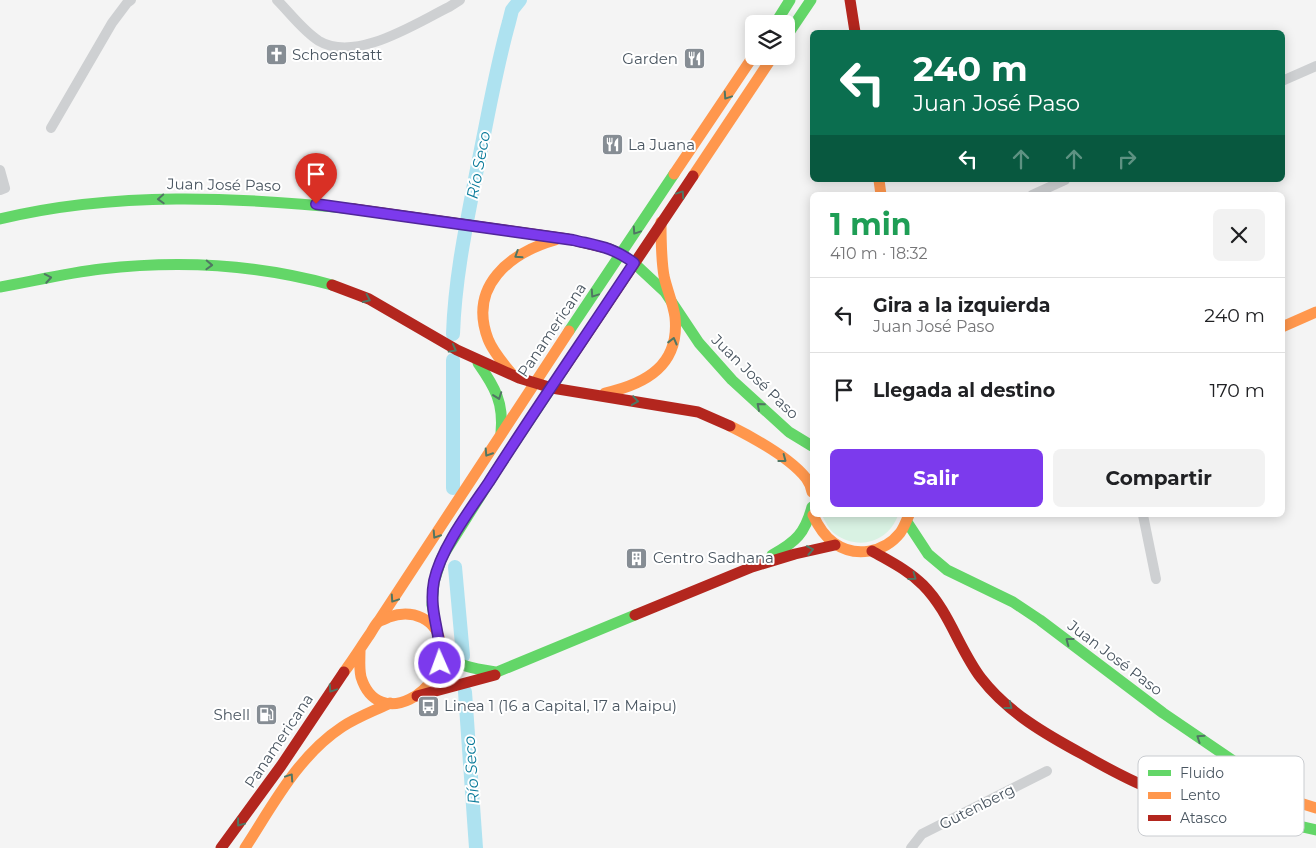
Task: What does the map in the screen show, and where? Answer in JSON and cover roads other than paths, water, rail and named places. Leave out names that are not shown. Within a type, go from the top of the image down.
[{"type":"main road","points":[[781,15],[790,0]]},
{"type":"main road","points":[[795,24],[811,0]]},
{"type":"main road","points":[[850,0],[855,30]]},
{"type":"main road","name":"Panamericana","points":[[221,848],[281,766],[360,650],[534,383],[747,65]]},
{"type":"main road","name":"Panamericana","points":[[245,848],[292,773],[308,754],[336,730],[390,703],[402,702],[415,697],[424,692],[432,683],[440,663],[441,651],[432,605],[434,582],[442,557],[491,478],[768,65]]},
{"type":"main road","name":"Juan José Paso","points":[[0,219],[42,210],[117,202],[168,198],[226,198],[316,204],[480,226],[610,248],[634,263],[670,297],[687,326],[714,362],[743,391],[791,433],[810,445]]},
{"type":"main road","points":[[596,395],[623,390],[647,379],[664,364],[671,349],[676,331],[675,316],[663,271],[661,222]]},
{"type":"main road","points":[[513,374],[498,358],[486,333],[483,313],[490,287],[501,268],[512,258],[543,243],[563,239]]},
{"type":"main road","points":[[0,287],[100,269],[151,265],[213,265],[263,270],[308,279],[346,290],[371,300],[478,362],[534,383],[552,388],[698,412],[716,418],[763,444],[793,466],[807,479],[810,487]]},
{"type":"main road","points":[[1285,326],[1316,312]]},
{"type":"main road","points":[[478,362],[494,386],[501,404],[503,422],[501,434]]},
{"type":"main road","points":[[752,567],[783,550],[802,535],[810,515]]},
{"type":"main road","points":[[814,517],[822,532],[835,545],[852,552],[872,551],[889,544],[896,538],[909,517]]},
{"type":"main road","name":"Juan José Paso","points":[[909,517],[928,554],[947,570],[992,591],[1026,611],[1069,641],[1163,713],[1226,756]]},
{"type":"main road","points":[[441,651],[458,665],[497,672],[752,567],[835,545]]},
{"type":"main road","points":[[872,551],[908,573],[928,589],[943,612],[967,659],[991,690],[1032,724],[1061,743],[1138,783]]},
{"type":"main road","points":[[378,622],[401,614],[412,613],[424,618],[437,630]]},
{"type":"main road","points":[[360,650],[359,674],[362,684],[373,698],[383,703],[390,703]]},
{"type":"main road","points":[[415,697],[498,674],[511,666]]},
{"type":"main road","name":"Juan José Paso","points":[[1304,804],[1316,808]]},
{"type":"street","points":[[51,128],[112,23],[131,0]]},
{"type":"street","points":[[278,0],[319,41],[335,46],[354,47],[374,44],[460,0]]},
{"type":"street","points":[[1285,80],[1316,66]]},
{"type":"street","points":[[0,170],[5,188],[0,190]]},
{"type":"street","points":[[1039,192],[1061,182]]},
{"type":"street","points":[[1143,517],[1156,579]]},
{"type":"street","name":"Gutenberg","points":[[911,848],[922,834],[1047,771]]},
{"type":"waterway","name":"Río Seco","points":[[453,334],[456,291],[462,249],[489,110],[512,10],[520,0]]},
{"type":"waterway","name":"Río Seco","points":[[453,360],[453,488]]},
{"type":"waterway","name":"Río Seco","points":[[455,567],[463,656]]},
{"type":"waterway","name":"Río Seco","points":[[465,692],[476,848]]},
{"type":"place","name":"Schoenstatt","points":[[276,55]]},
{"type":"place","name":"Garden","points":[[694,59]]},
{"type":"place","name":"La Juana","points":[[612,145]]},
{"type":"place","name":"Centro Sadhana","points":[[637,558]]},
{"type":"place","name":"Linea 1 (16 a Capital, 17 a Maipu)","points":[[428,706]]},
{"type":"place","name":"Shell","points":[[266,715]]}]
